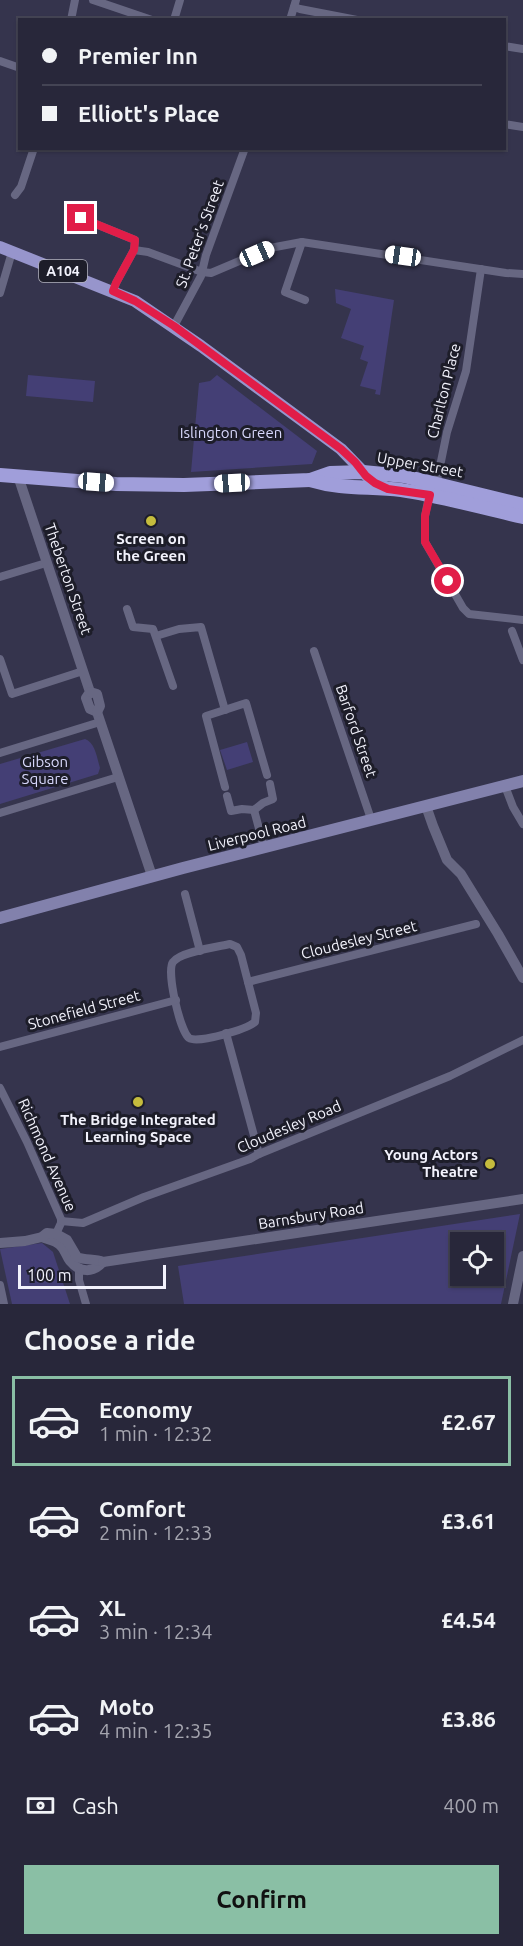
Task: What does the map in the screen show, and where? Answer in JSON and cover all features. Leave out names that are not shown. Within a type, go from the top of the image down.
[{"type":"highway","name":"Upper Street","points":[[0,475],[116,484],[184,485],[310,480],[330,473],[363,472],[404,476],[433,489],[523,517]]},
{"type":"highway","name":"Upper Street","points":[[310,480],[330,486],[433,489],[523,505]]},
{"type":"main road","name":"A104","points":[[6,250],[135,301],[174,326],[341,449],[370,479],[388,489]]},
{"type":"main road","name":"Liverpool Road","points":[[0,918],[152,876],[523,781]]},
{"type":"street","points":[[71,18],[75,0]]},
{"type":"street","points":[[93,0],[146,18]]},
{"type":"street","points":[[175,18],[180,0]]},
{"type":"street","points":[[291,18],[295,3]]},
{"type":"street","points":[[295,3],[300,9],[347,18]]},
{"type":"street","points":[[506,46],[523,49]]},
{"type":"street","points":[[0,61],[18,67]]},
{"type":"street","points":[[506,124],[523,127]]},
{"type":"street","points":[[15,195],[24,188],[34,150]]},
{"type":"street","name":"St. Peter's Street","points":[[174,326],[202,272],[244,150]]},
{"type":"street","points":[[81,218],[135,240],[134,250],[113,291]]},
{"type":"street","points":[[302,242],[285,292],[305,300]]},
{"type":"street","points":[[134,250],[148,252],[202,272],[218,271],[270,248],[302,242],[523,274]]},
{"type":"street","points":[[0,293],[6,250]]},
{"type":"street","name":"Charlton Place","points":[[481,269],[466,371],[425,516],[425,542],[469,615],[523,620]]},
{"type":"street","name":"Theberton Street","points":[[18,476],[90,692],[86,698],[90,709],[99,717],[152,876]]},
{"type":"street","points":[[0,577],[46,563]]},
{"type":"street","points":[[127,609],[133,627],[153,629],[173,687]]},
{"type":"street","points":[[156,636],[179,629],[201,627],[225,710]]},
{"type":"street","points":[[512,631],[523,660]]},
{"type":"street","name":"Barford Street","points":[[314,651],[371,819]]},
{"type":"street","points":[[0,659],[12,694],[83,671]]},
{"type":"street","points":[[267,775],[246,703],[206,716],[231,811],[254,810],[273,799],[270,784]]},
{"type":"street","points":[[0,753],[99,717]]},
{"type":"street","points":[[0,813],[118,777]]},
{"type":"street","points":[[505,786],[523,824]]},
{"type":"street","points":[[426,806],[447,860],[461,874],[523,978]]},
{"type":"street","points":[[254,810],[264,847]]},
{"type":"street","points":[[185,894],[200,951]]},
{"type":"street","name":"Cloudesley Street","points":[[248,982],[476,924]]},
{"type":"street","points":[[230,944],[237,947],[241,954],[256,1013],[255,1022],[250,1026],[198,1041],[190,1039],[184,1032],[170,974],[171,964],[179,957],[200,951],[230,944]]},
{"type":"street","name":"Stonefield Street","points":[[0,1047],[176,1000]]},
{"type":"street","points":[[226,1033],[260,1154]]},
{"type":"street","name":"Cloudesley Road","points":[[61,1221],[83,1223],[144,1197],[250,1159],[450,1076],[523,1040]]},
{"type":"street","name":"Richmond Avenue","points":[[0,1088],[27,1142],[61,1221],[56,1234]]},
{"type":"street","name":"Barnsbury Road","points":[[103,1263],[523,1199]]},
{"type":"street","name":"Richmond Avenue","points":[[0,1243],[25,1241],[42,1237],[47,1233],[56,1234],[67,1240],[77,1257],[86,1260],[95,1259],[103,1263]]},
{"type":"street","points":[[42,1237],[58,1243],[71,1262],[79,1269],[97,1269],[103,1263]]},
{"type":"street","points":[[513,1304],[523,1260]]},
{"type":"street","points":[[79,1269],[79,1280],[87,1304]]},
{"type":"street","points":[[0,1285],[4,1304]]},
{"type":"green space","points":[[335,289],[394,300],[380,395],[375,394],[376,390],[360,386],[368,362],[360,359],[364,346],[341,338],[351,309],[336,303]]},
{"type":"green space","points":[[28,375],[95,381],[93,402],[26,396]]},
{"type":"green space","name":"Islington Green","points":[[217,375],[317,451],[312,464],[191,472],[199,383],[210,381]]},
{"type":"green space","name":"Gibson Square","points":[[85,739],[91,743],[95,751],[100,768],[98,774],[0,804],[0,764]]},
{"type":"green space","points":[[247,742],[253,762],[227,770],[220,750]]},
{"type":"green space","points":[[520,1214],[501,1304],[184,1304],[178,1266]]},
{"type":"green space","points":[[42,1243],[53,1252],[70,1304],[12,1304],[0,1249]]},
{"type":"place","name":"Screen on the Green","points":[[151,521]]},
{"type":"place","name":"The Bridge Integrated Learning Space","points":[[138,1102]]},
{"type":"place","name":"Young Actors Theatre","points":[[490,1164]]},
{"type":"route","points":[[81,218],[135,240],[134,250],[113,291],[135,301],[174,326],[341,449],[375,483],[388,489],[430,495],[425,516],[425,542],[448,581]]}]
